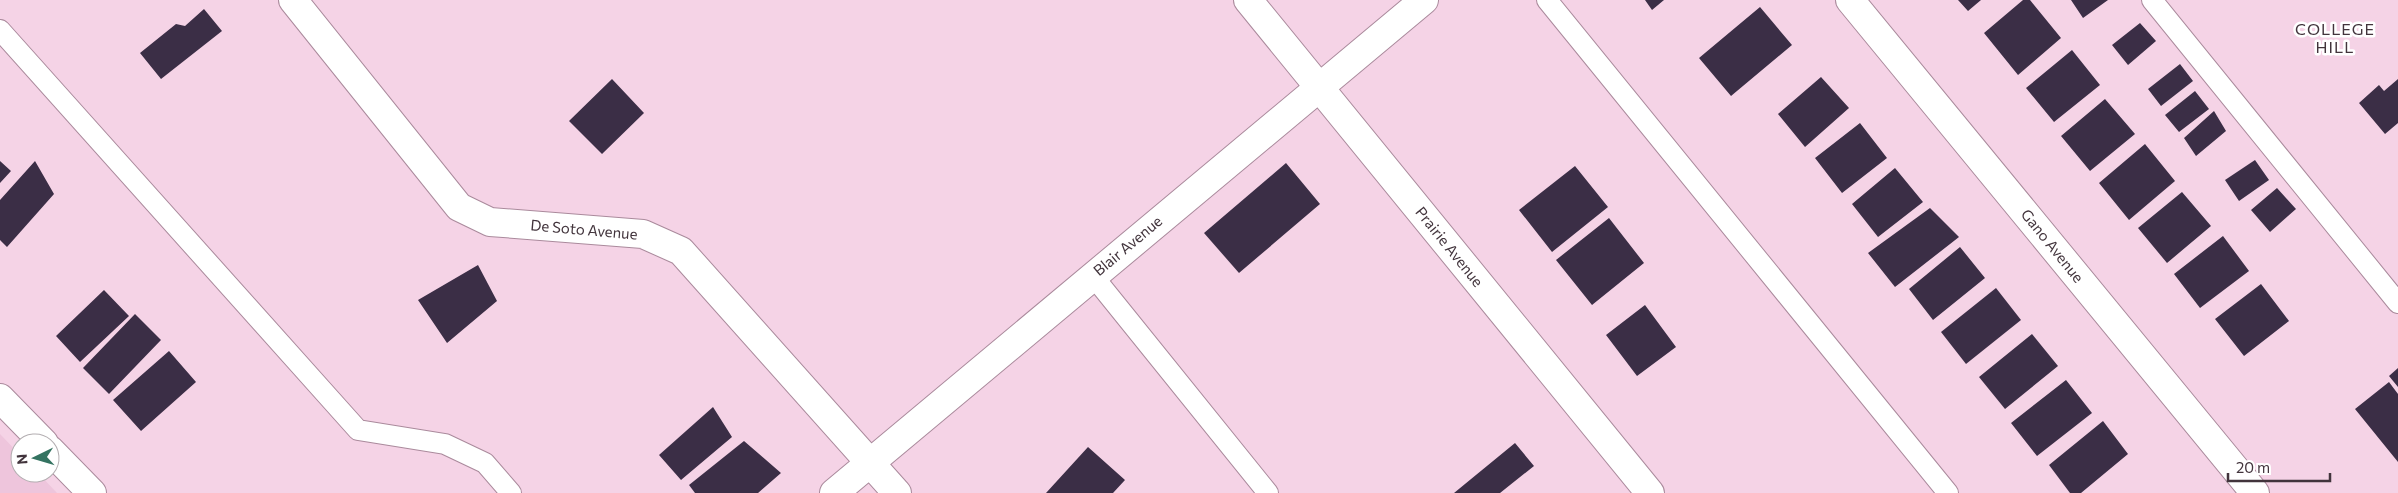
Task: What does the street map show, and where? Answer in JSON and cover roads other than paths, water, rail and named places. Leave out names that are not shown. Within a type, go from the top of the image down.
[{"type":"street","name":"De Soto Avenue","points":[[293,0],[459,207],[490,222],[643,234],[680,250],[897,493]]},
{"type":"street","name":"Prairie Avenue","points":[[1248,0],[1650,493]]},
{"type":"street","name":"Blair Avenue","points":[[834,493],[1424,0]]},
{"type":"street","name":"Gano Avenue","points":[[1850,0],[2255,493]]},
{"type":"street","points":[[0,398],[34,433]]},
{"type":"street","points":[[60,460],[92,493]]},
{"type":"lane","points":[[1547,0],[1948,493]]},
{"type":"lane","points":[[2152,0],[2398,303]]},
{"type":"lane","points":[[0,30],[358,430],[445,444],[485,463],[511,493]]},
{"type":"lane","points":[[1093,276],[1268,493]]},
{"type":"district","name":"COLLEGE HILL","points":[[2335,38]]}]
